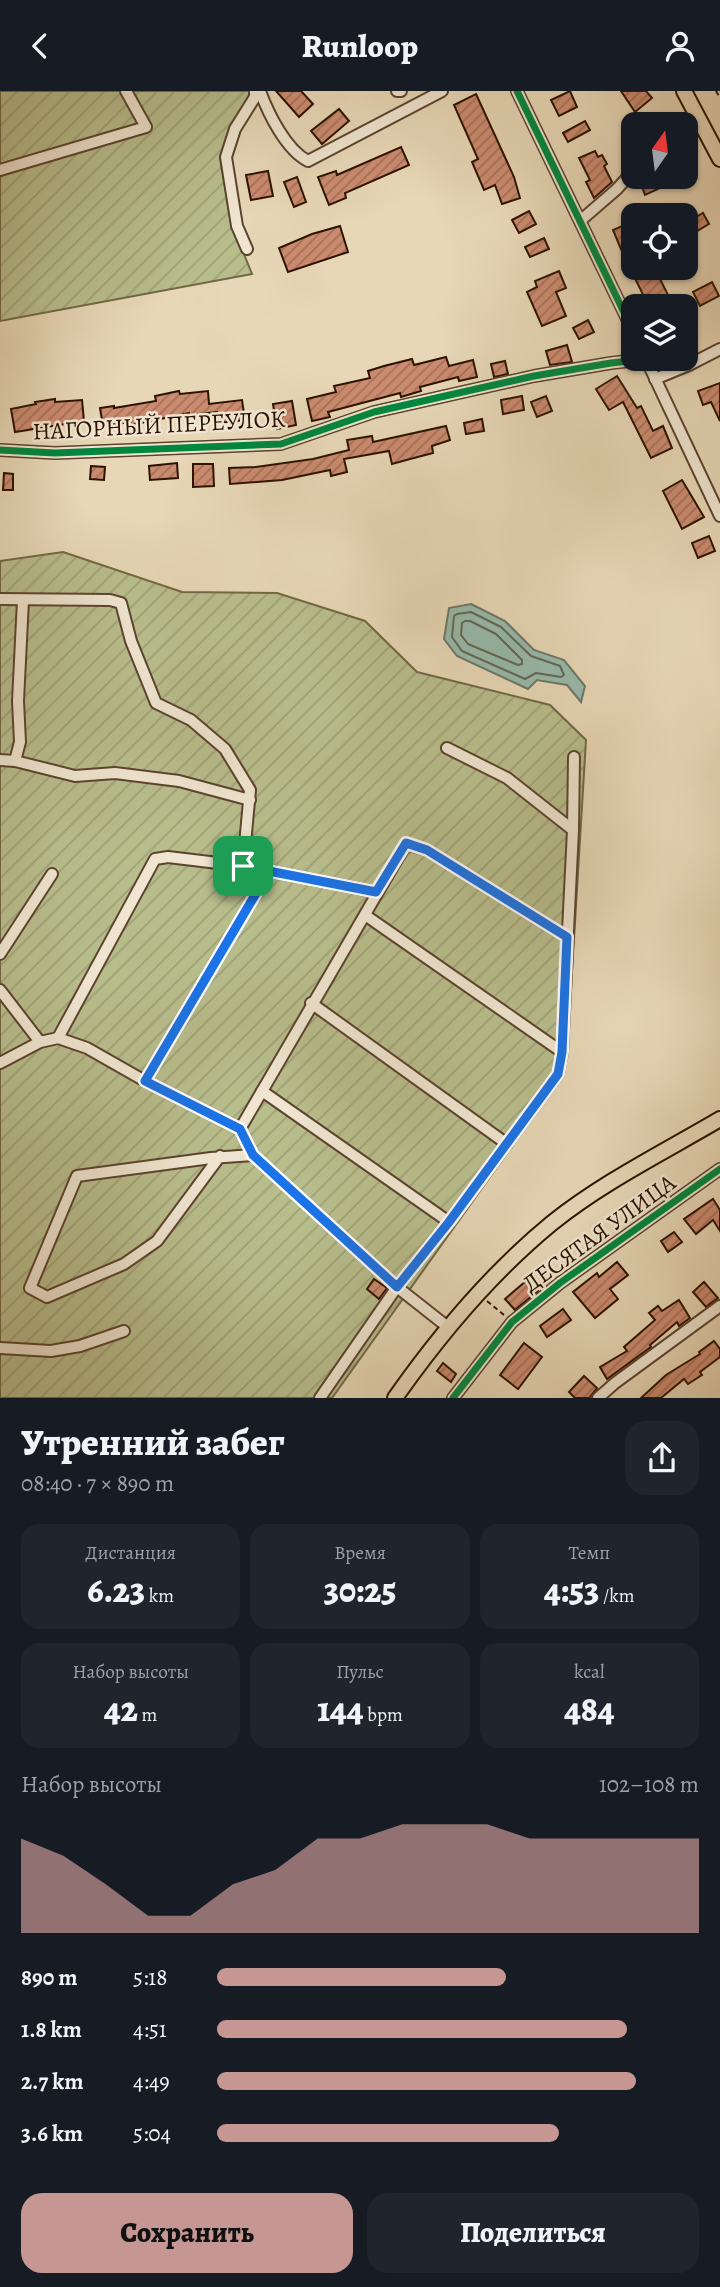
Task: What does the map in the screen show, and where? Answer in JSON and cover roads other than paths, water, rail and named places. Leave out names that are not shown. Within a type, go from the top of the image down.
[{"type":"main road","points":[[684,91],[720,159]]},
{"type":"main road","points":[[399,1397],[449,1328],[478,1294],[553,1222],[593,1194],[720,1119]]},
{"type":"street","points":[[0,170],[146,127],[126,91]]},
{"type":"street","points":[[258,91],[268,113],[299,157],[308,161],[442,91]]},
{"type":"street","points":[[247,249],[237,226],[226,157],[235,129],[258,91]]},
{"type":"street","points":[[517,91],[621,306]]},
{"type":"street","points":[[580,222],[621,185]]},
{"type":"street","points":[[655,379],[720,349]]},
{"type":"street","name":"НАГОРНЫЙ ПЕРЕУЛОК","points":[[0,450],[55,453],[281,444],[387,409],[534,376],[621,363]]},
{"type":"street","points":[[651,371],[720,516]]},
{"type":"street","points":[[0,599],[110,600],[121,603],[131,641],[156,703],[191,720],[225,749],[250,790],[243,866]]},
{"type":"street","points":[[15,761],[20,742],[18,701],[23,600]]},
{"type":"street","points":[[447,748],[507,778],[573,830]]},
{"type":"street","points":[[320,1398],[397,1287],[449,1222],[558,1074],[562,1052],[574,757]]},
{"type":"street","points":[[0,760],[15,761],[75,776],[115,773],[179,782],[250,800]]},
{"type":"street","points":[[240,1129],[406,843],[427,850],[567,937]]},
{"type":"street","points":[[58,1038],[155,859],[168,857],[243,866],[376,892]]},
{"type":"street","points":[[145,1081],[261,885],[257,874],[243,866]]},
{"type":"street","points":[[0,954],[52,874]]},
{"type":"street","points":[[365,915],[562,1052]]},
{"type":"street","points":[[0,991],[40,1042]]},
{"type":"street","points":[[311,1003],[507,1144]]},
{"type":"street","points":[[0,1063],[40,1042],[58,1038],[87,1048],[240,1129],[253,1155],[397,1287],[449,1328]]},
{"type":"street","points":[[262,1091],[449,1222]]},
{"type":"street","points":[[220,1156],[157,1241],[124,1264],[47,1297],[30,1287],[77,1176],[220,1156],[253,1155]]},
{"type":"street","name":"ДЕСЯТАЯ УЛИЦА","points":[[453,1398],[512,1322],[560,1283],[720,1169]]},
{"type":"street","points":[[598,1398],[720,1306]]},
{"type":"street","points":[[0,1348],[51,1351],[80,1346],[124,1331]]},
{"type":"water","points":[[471,604],[505,621],[534,650],[564,660],[585,686],[581,702],[567,685],[537,680],[528,689],[457,656],[444,639],[449,608]]}]
